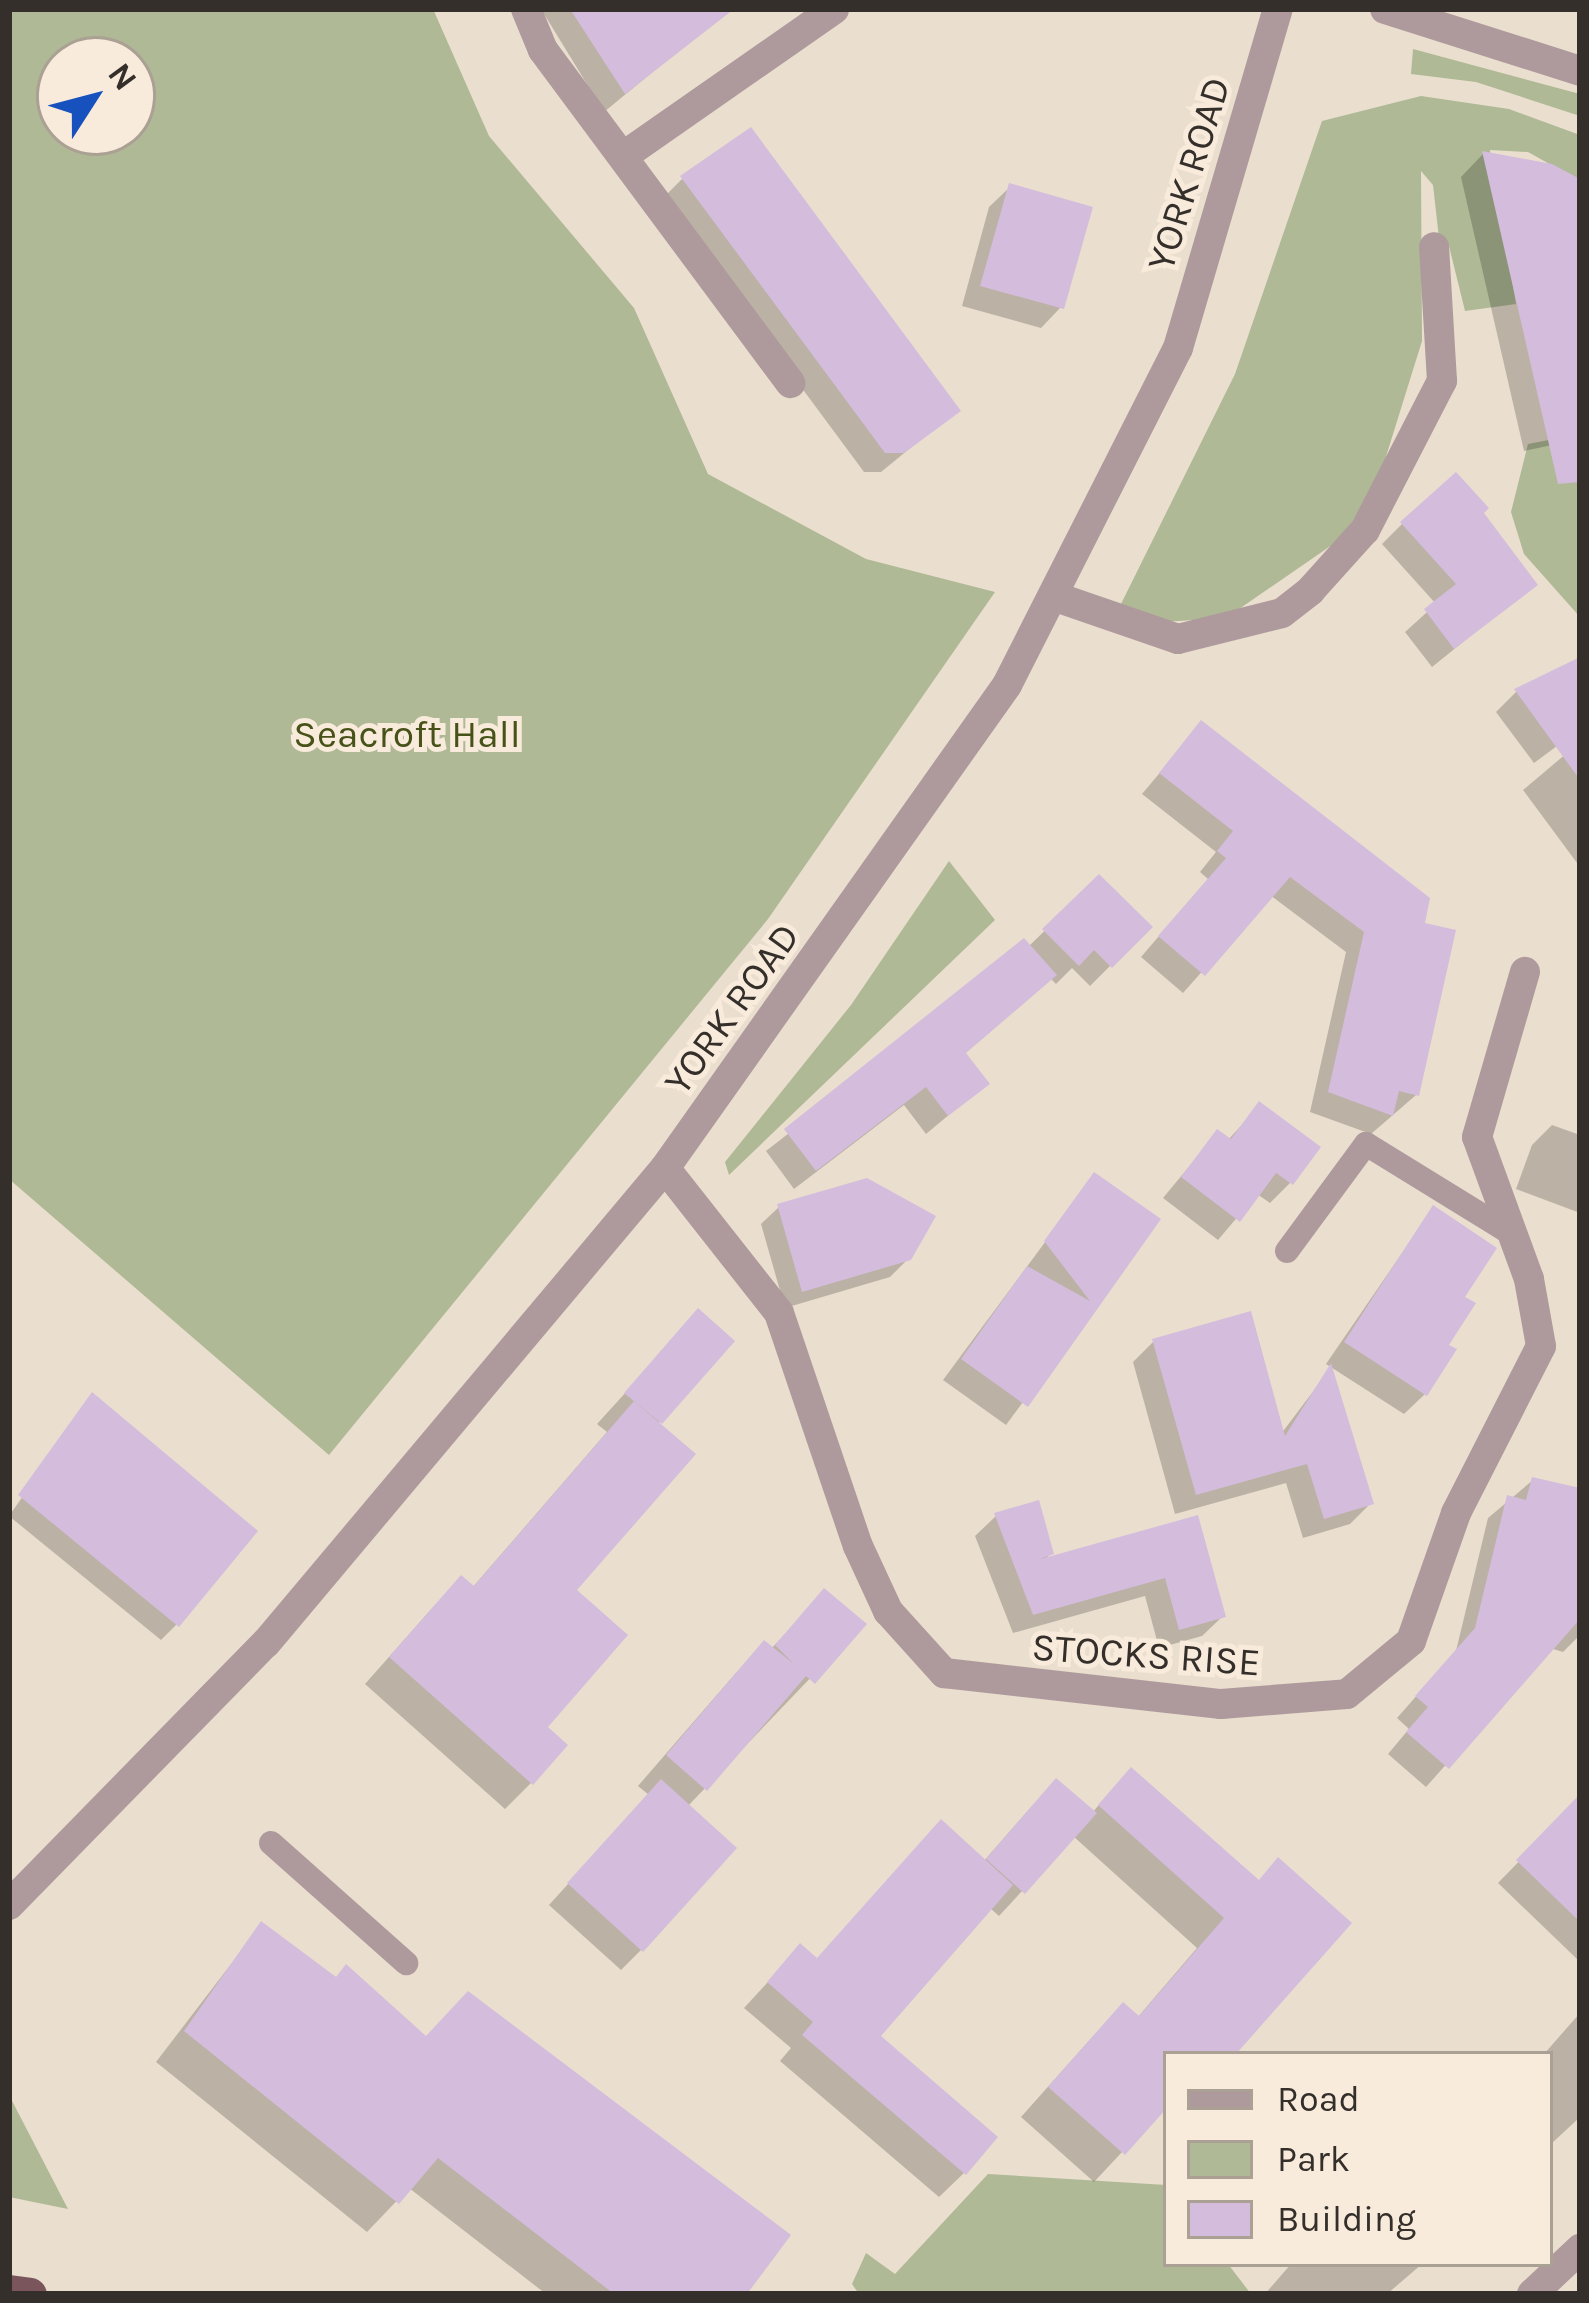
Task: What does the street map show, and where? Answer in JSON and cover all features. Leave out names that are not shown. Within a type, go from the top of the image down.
[{"type":"highway","points":[[9,2291],[30,2294]]},
{"type":"street","points":[[526,9],[543,50],[790,383]]},
{"type":"street","points":[[625,155],[834,9]]},
{"type":"street","name":"YORK ROAD","points":[[11,1900],[266,1643],[665,1168],[923,809],[1056,597],[1178,347],[1278,9]]},
{"type":"street","points":[[1385,9],[1580,71]]},
{"type":"street","points":[[1056,597],[1178,639],[1282,613],[1310,590],[1365,530],[1442,381],[1434,247]]},
{"type":"street","name":"STOCKS RISE","points":[[665,1168],[779,1313],[858,1546],[888,1611],[944,1673],[1169,1701],[1260,1703],[1346,1694],[1411,1641],[1456,1513],[1541,1346],[1514,1234],[1478,1137],[1526,972]]},
{"type":"street","points":[[1532,2294],[1580,2249]]},
{"type":"lane","points":[[1287,1251],[1366,1144],[1514,1234]]},
{"type":"lane","points":[[271,1843],[406,1964]]},
{"type":"green space","name":"Seacroft Hall","points":[[9,9],[433,9],[489,136],[634,308],[708,474],[866,559],[995,592],[768,919],[329,1455],[9,1179]]},
{"type":"green space","points":[[1413,49],[1580,94],[1580,116],[1476,82],[1411,74]]},
{"type":"green space","points":[[1421,96],[1509,109],[1580,135],[1580,181],[1528,152],[1490,150],[1516,304],[1465,311],[1449,246],[1440,247],[1433,185],[1421,171],[1422,341],[1379,479],[1342,538],[1226,618],[1162,622],[1119,608],[1235,374],[1322,121]]},
{"type":"green space","points":[[1580,434],[1580,617],[1524,554],[1511,512],[1528,444]]},
{"type":"green space","points":[[949,861],[995,920],[729,1175],[725,1162],[851,1005]]},
{"type":"green space","points":[[9,2095],[68,2209],[9,2197]]},
{"type":"green space","points":[[988,2174],[1163,2185],[1163,2267],[1230,2267],[1251,2294],[859,2294],[852,2284],[866,2253],[895,2274]]},
{"type":"building","points":[[570,9],[734,9],[625,94]]},
{"type":"building","points":[[751,127],[961,411],[904,453],[885,453],[680,176]]},
{"type":"building","points":[[1482,151],[1552,164],[1580,179],[1580,482],[1558,484]]},
{"type":"building","points":[[1009,183],[1093,207],[1064,309],[980,286]]},
{"type":"building","points":[[1456,472],[1489,508],[1484,513],[1538,585],[1454,649],[1424,609],[1456,584],[1400,522]]},
{"type":"building","points":[[1580,657],[1580,780],[1514,689]]},
{"type":"building","points":[[1201,720],[1430,898],[1425,923],[1456,930],[1419,1096],[1399,1091],[1393,1116],[1328,1092],[1364,932],[1290,877],[1205,976],[1158,936],[1226,858],[1217,851],[1233,831],[1159,773]]},
{"type":"building","points":[[1099,874],[1153,927],[1112,968],[1094,950],[1079,966],[1042,929]]},
{"type":"building","points":[[1024,938],[1057,975],[966,1053],[990,1084],[948,1116],[926,1087],[816,1171],[784,1129]]},
{"type":"building","points":[[1259,1101],[1321,1147],[1293,1185],[1276,1173],[1240,1222],[1181,1177],[1217,1129],[1231,1139]]},
{"type":"building","points":[[1094,1172],[1161,1219],[1028,1407],[961,1359],[1027,1266],[1090,1301],[1044,1241]]},
{"type":"building","points":[[867,1178],[936,1216],[911,1260],[802,1292],[777,1204]]},
{"type":"building","points":[[1433,1205],[1497,1248],[1465,1297],[1476,1303],[1449,1345],[1457,1349],[1427,1396],[1344,1342]]},
{"type":"building","points":[[698,1308],[735,1341],[662,1424],[624,1393]]},
{"type":"building","points":[[1251,1311],[1285,1436],[1331,1363],[1374,1504],[1324,1519],[1307,1464],[1196,1495],[1152,1339]]},
{"type":"building","points":[[92,1392],[258,1531],[179,1627],[18,1495]]},
{"type":"building","points":[[634,1401],[696,1454],[577,1590],[628,1635],[548,1727],[568,1745],[533,1785],[389,1657],[461,1575],[474,1586]]},
{"type":"building","points":[[1532,1477],[1580,1488],[1580,1619],[1449,1769],[1406,1732],[1428,1707],[1415,1696],[1475,1628],[1507,1495],[1526,1500]]},
{"type":"building","points":[[1039,1500],[1054,1554],[1037,1560],[1198,1515],[1226,1617],[1179,1630],[1165,1578],[1033,1615],[994,1513]]},
{"type":"building","points":[[824,1588],[867,1624],[815,1684],[806,1676],[707,1791],[666,1755],[764,1640],[794,1664],[775,1645]]},
{"type":"building","points":[[1131,1767],[1259,1880],[1278,1857],[1352,1923],[1239,2051],[1163,2051],[1163,2112],[1125,2155],[1048,2087],[1123,2002],[1139,2016],[1224,1918],[1098,1805]]},
{"type":"building","points":[[1056,1778],[1097,1813],[1025,1894],[986,1859]]},
{"type":"building","points":[[661,1779],[737,1848],[643,1952],[567,1883]]},
{"type":"building","points":[[1580,1794],[1580,1922],[1516,1860]]},
{"type":"building","points":[[941,1819],[1013,1885],[881,2036],[998,2137],[966,2175],[802,2035],[813,2022],[767,1982],[800,1943],[817,1958]]},
{"type":"building","points":[[261,1921],[336,1977],[346,1964],[426,2036],[468,1991],[791,2235],[747,2294],[614,2294],[438,2158],[399,2204],[184,2031]]}]
